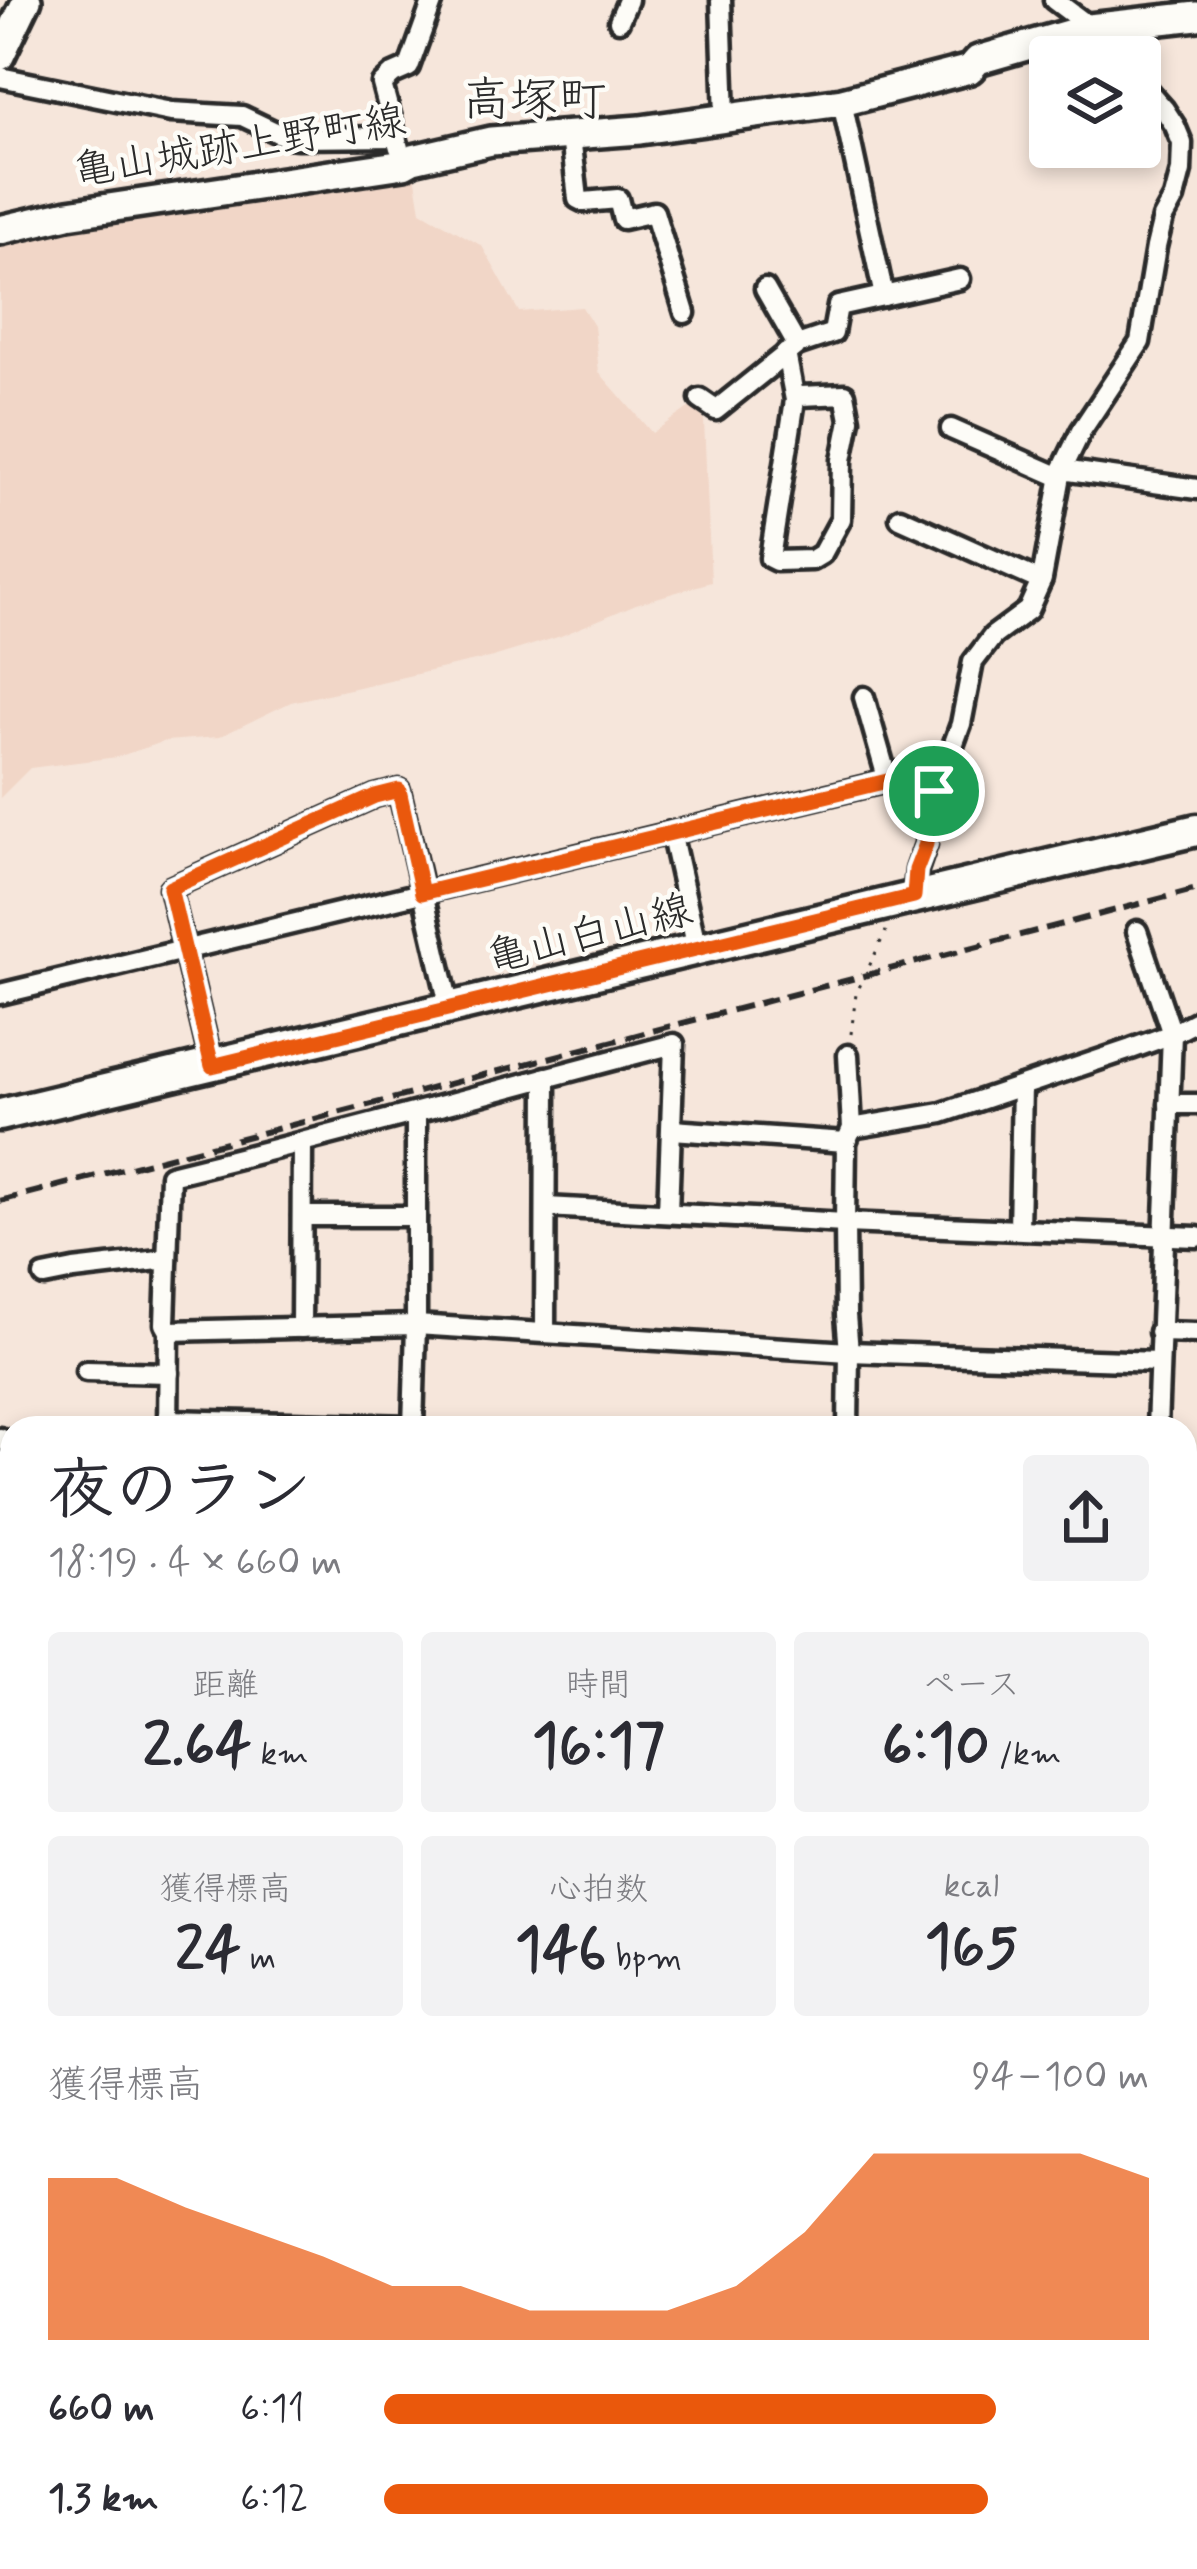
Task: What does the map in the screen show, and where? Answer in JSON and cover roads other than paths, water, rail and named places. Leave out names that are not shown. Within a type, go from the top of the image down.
[{"type":"main road","points":[[0,56],[26,0]]},
{"type":"main road","name":"亀山城跡上野町線","points":[[0,230],[400,151],[413,159],[491,141],[572,136],[842,102],[970,68],[978,60],[1089,28],[1197,16]]},
{"type":"main road","name":"亀山白山線","points":[[0,1115],[1197,830]]},
{"type":"street","points":[[0,77],[171,112],[242,116],[298,139],[400,151],[382,84],[409,67],[433,0]]},
{"type":"street","points":[[619,21],[628,0]]},
{"type":"street","points":[[721,0],[725,117]]},
{"type":"street","points":[[1054,0],[1101,36]]},
{"type":"street","points":[[842,102],[884,296]]},
{"type":"street","points":[[914,896],[927,816],[956,741],[974,662],[993,636],[1028,610],[1041,581],[1061,474],[1081,431],[1140,342],[1160,232],[1181,171],[1182,143],[1161,108]]},
{"type":"street","points":[[572,136],[578,199],[618,199],[623,219],[654,212],[685,313]]},
{"type":"street","points":[[700,399],[716,410],[791,349],[833,333],[838,306],[960,279]]},
{"type":"street","points":[[765,289],[791,349],[795,400],[770,557],[776,561],[812,560],[822,554],[842,519],[842,460],[850,419],[844,394],[795,400]]},
{"type":"street","points":[[951,428],[1061,474],[1197,489]]},
{"type":"street","points":[[900,518],[1041,581]]},
{"type":"street","points":[[864,698],[888,781]]},
{"type":"street","points":[[0,994],[904,777],[934,791]]},
{"type":"street","points":[[212,1066],[170,888],[375,796],[399,790],[450,1009]]},
{"type":"street","points":[[671,832],[697,949]]},
{"type":"street","points":[[1137,931],[1172,1034],[1156,1416]]},
{"type":"street","points":[[672,1130],[849,1135],[942,1113],[1172,1034],[1197,1021]]},
{"type":"street","points":[[168,1416],[169,1331],[165,1324],[170,1175],[674,1044],[668,1212]]},
{"type":"street","points":[[848,1055],[848,1416]]},
{"type":"street","points":[[544,1332],[547,1077]]},
{"type":"street","points":[[1019,1229],[1022,1086]]},
{"type":"street","points":[[1169,1104],[1197,1104]]},
{"type":"street","points":[[413,1416],[416,1113]]},
{"type":"street","points":[[301,1328],[302,1143]]},
{"type":"street","points":[[547,1207],[1197,1237]]},
{"type":"street","points":[[302,1216],[416,1216]]},
{"type":"street","points":[[44,1276],[167,1258]]},
{"type":"street","points":[[169,1331],[416,1325],[849,1352],[1158,1363]]},
{"type":"street","points":[[1159,1332],[1197,1334]]},
{"type":"street","points":[[86,1371],[169,1373]]},
{"type":"railway","points":[[0,1201],[1197,889]]},
{"type":"district","name":"高塚町","points":[[534,98]]}]
